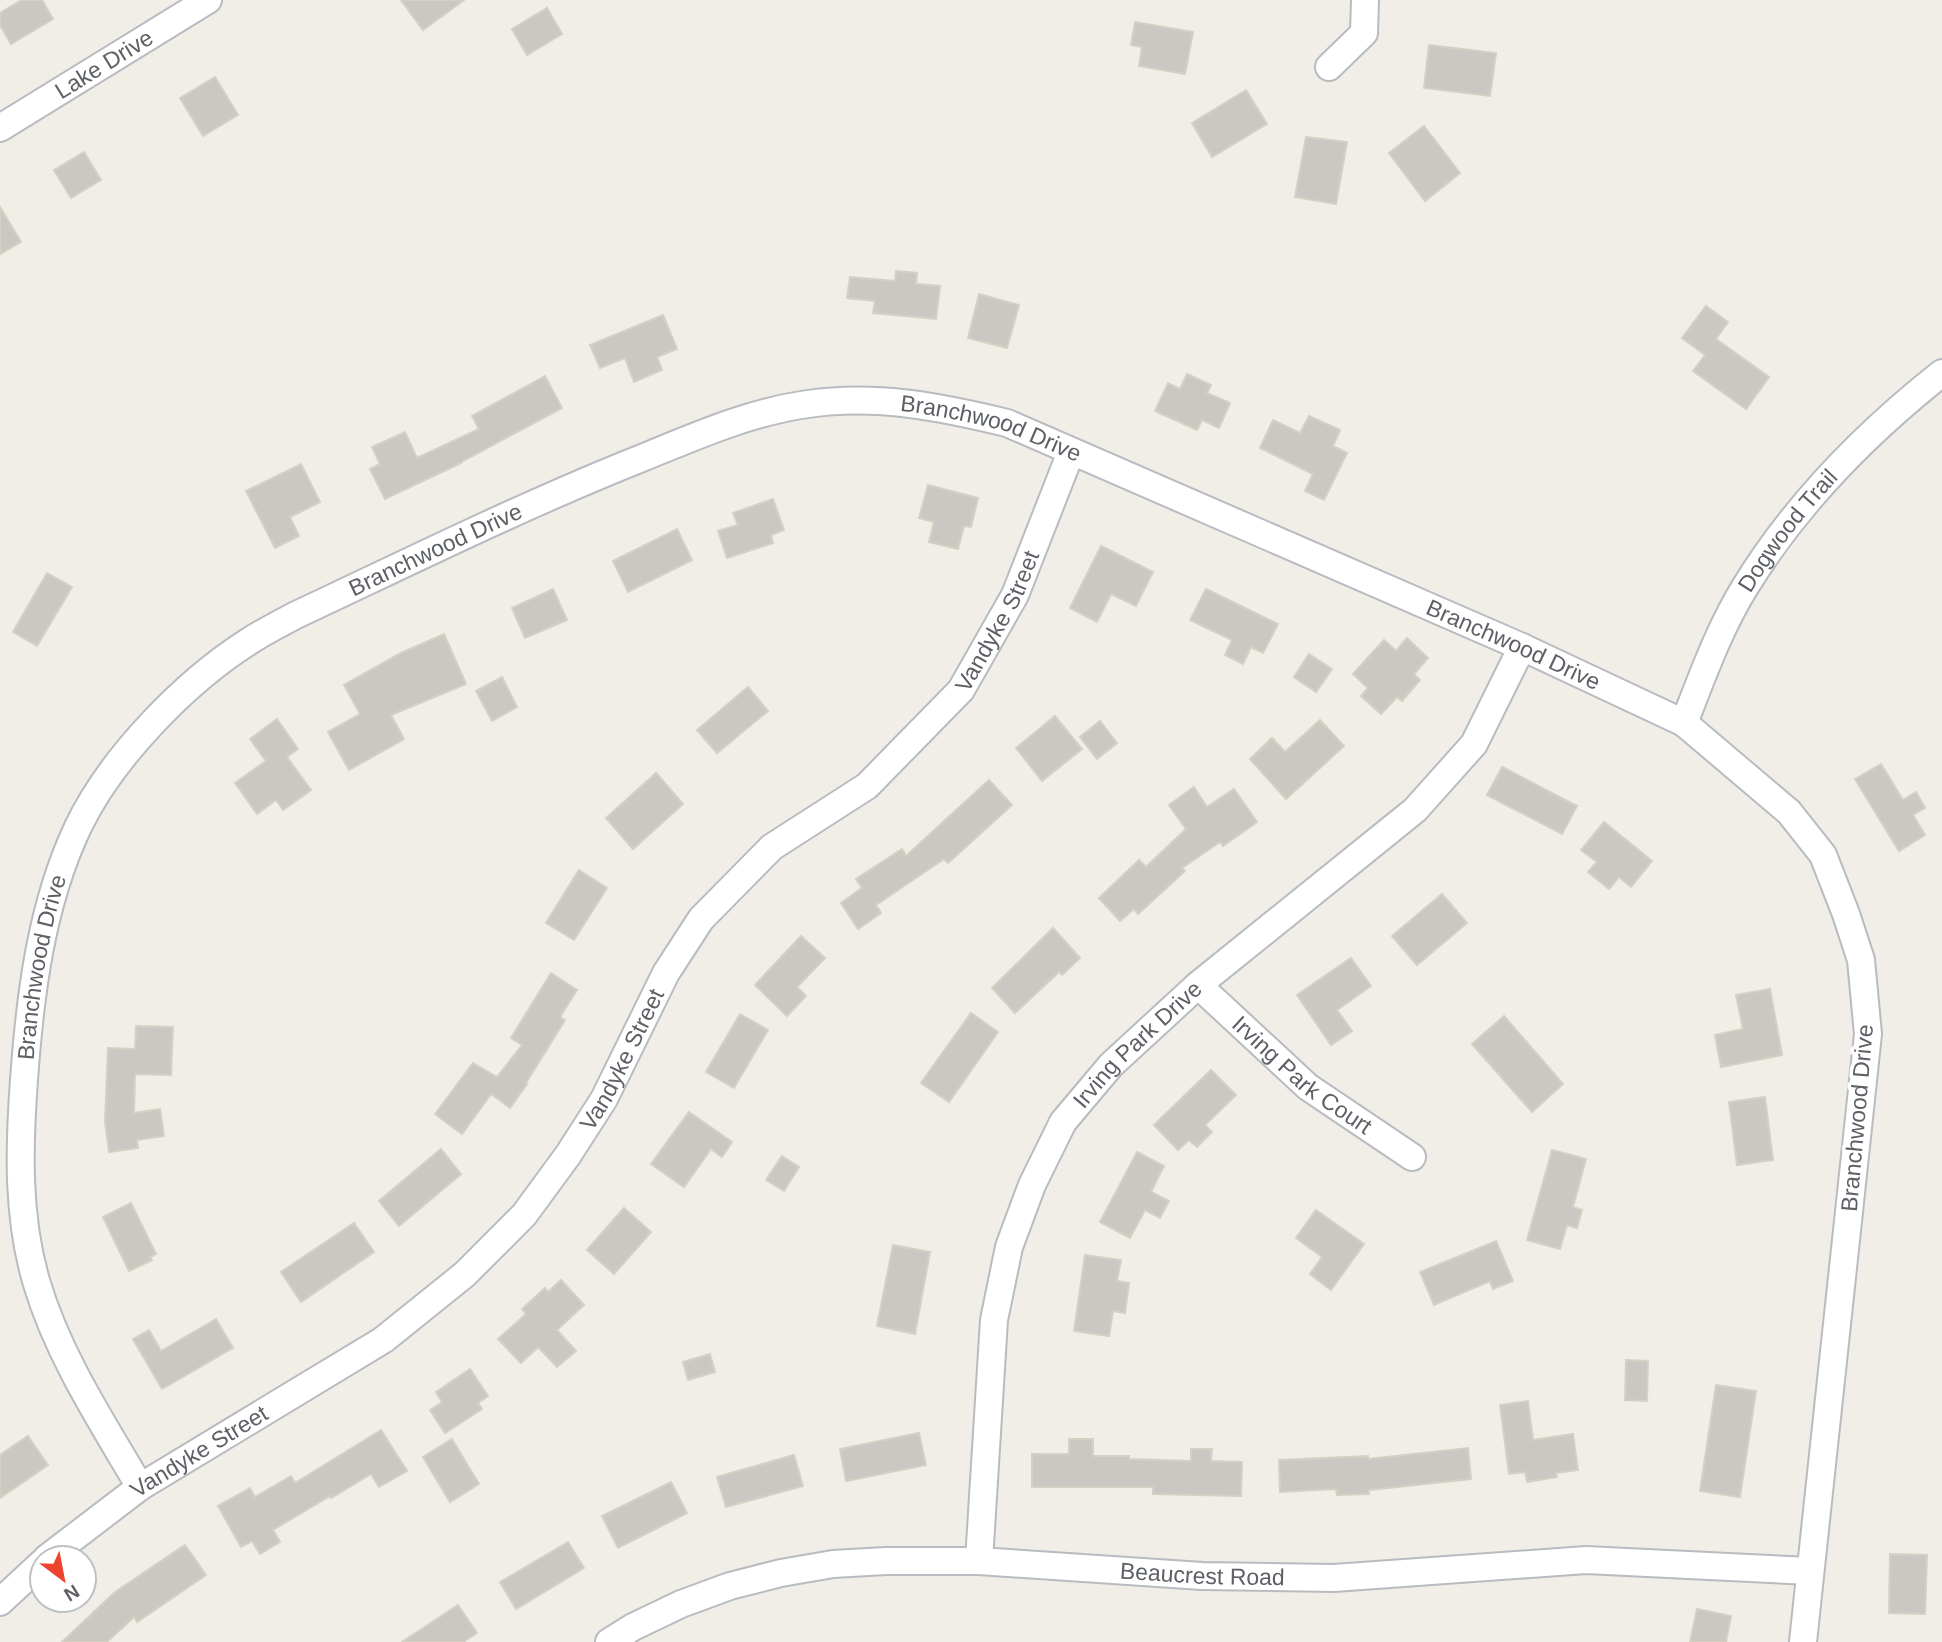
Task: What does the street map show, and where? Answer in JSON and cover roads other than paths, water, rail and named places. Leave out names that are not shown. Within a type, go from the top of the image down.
[{"type":"street","name":"Lake Drive","points":[[0,128],[208,0]]},
{"type":"street","points":[[1329,67],[1364,33],[1365,0]]},
{"type":"street","name":"Dogwood Trail","points":[[1684,723],[1719,635],[1744,589],[1779,536],[1819,488],[1863,442],[1909,398],[1942,373]]},
{"type":"street","name":"Branchwood Drive","points":[[140,1487],[77,1377],[49,1321],[27,1240],[21,1187],[20,1135],[35,977],[48,915],[63,864],[79,826],[100,790],[132,747],[174,701],[206,672],[248,641],[294,616],[598,476],[727,423],[767,411],[809,403],[862,400],[904,402],[946,408],[1007,423],[1522,647],[1684,723],[1789,812],[1823,855],[1861,960],[1868,1034],[1803,1642]]},
{"type":"street","name":"Vandyke Street","points":[[65,1544],[140,1487],[383,1340],[466,1274],[524,1215],[568,1156],[604,1099],[666,973],[701,919],[772,847],[867,786],[961,690],[1015,595],[1071,452]]},
{"type":"street","name":"Irving Park Drive","points":[[979,1561],[994,1320],[1009,1248],[1032,1185],[1063,1122],[1111,1065],[1198,985],[1415,810],[1474,744],[1522,647]]},
{"type":"street","name":"Irving Park Court","points":[[1198,985],[1308,1087],[1412,1157]]},
{"type":"street","name":"Beaucrest Road","points":[[608,1642],[681,1604],[730,1586],[781,1573],[859,1562],[979,1561],[1202,1576],[1334,1578],[1586,1560],[1810,1571]]},
{"type":"street","points":[[0,1602],[28,1576]]}]
